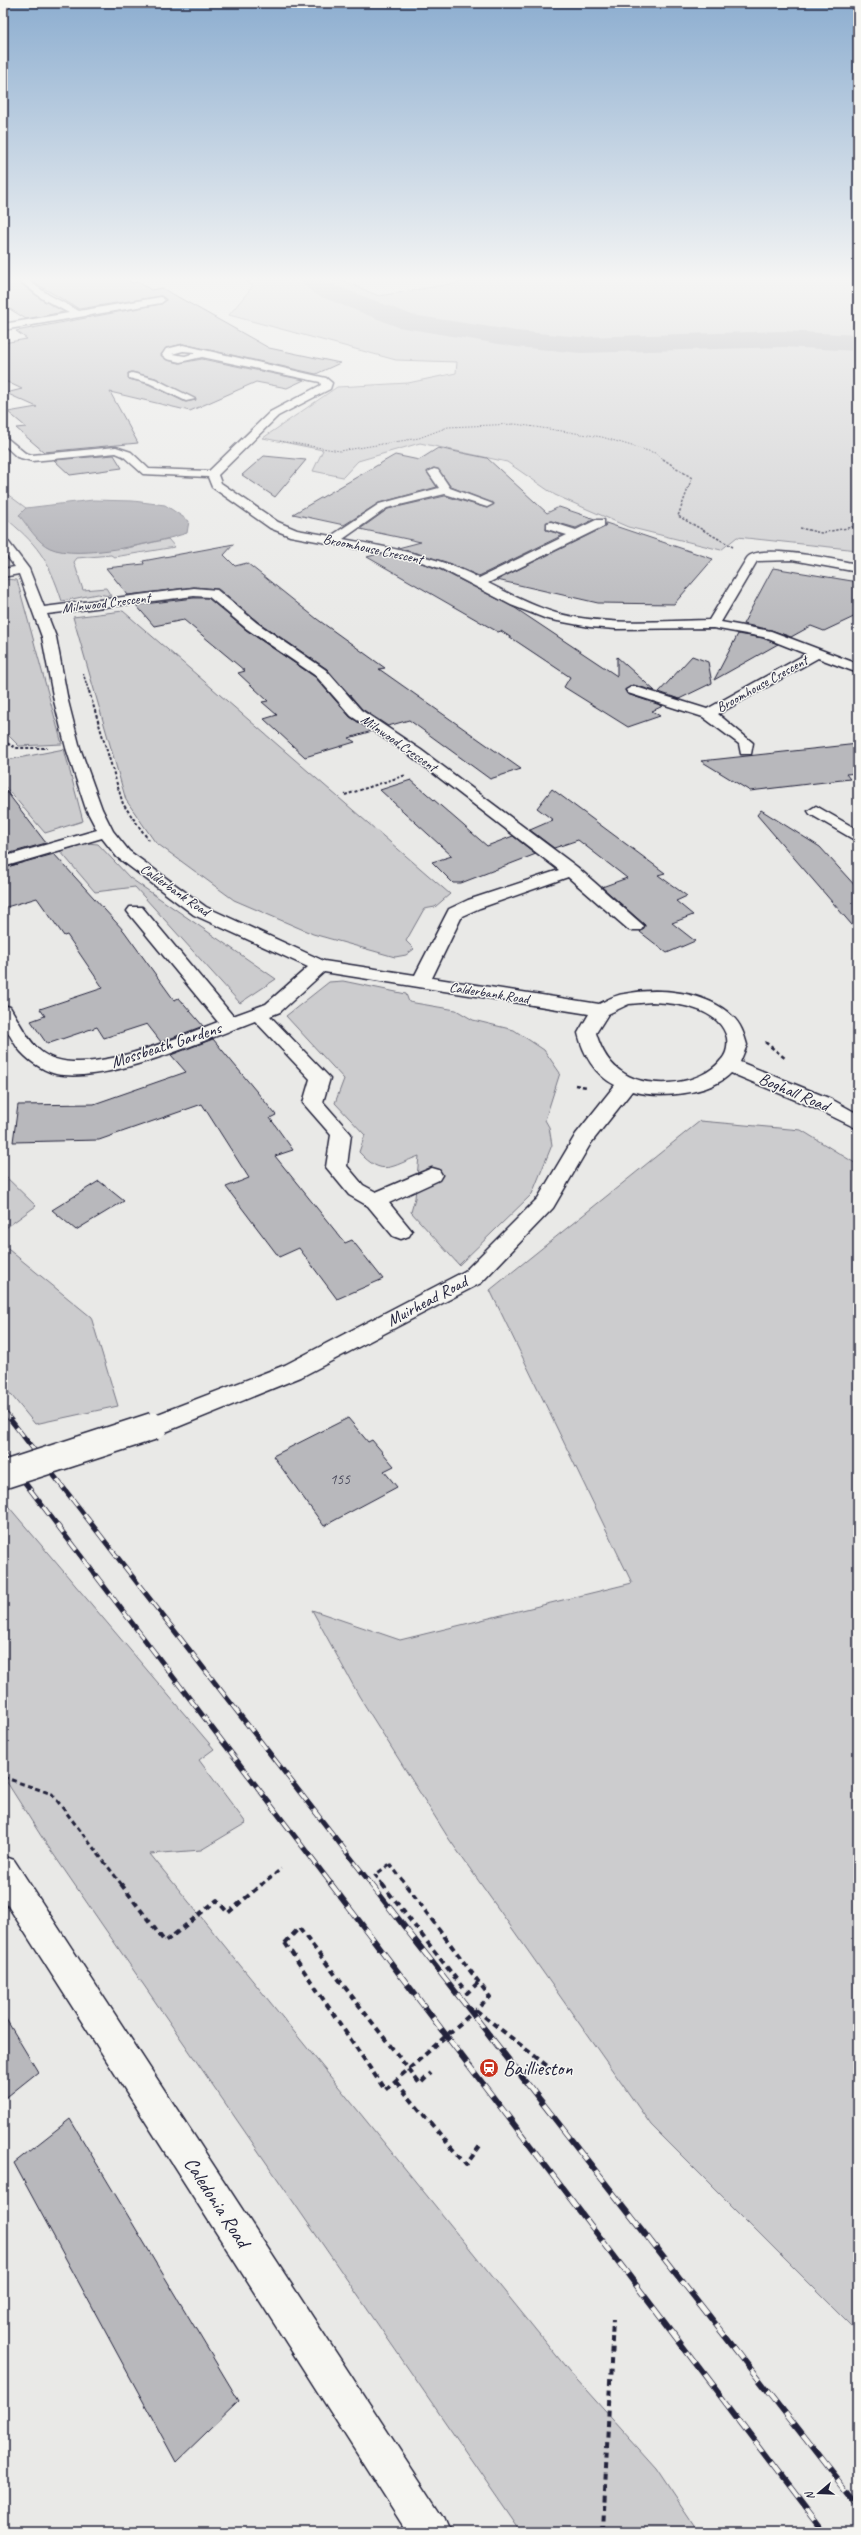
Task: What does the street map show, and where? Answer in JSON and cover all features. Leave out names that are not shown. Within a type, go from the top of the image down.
[{"type":"street","points":[[3,438],[21,455],[32,458],[116,450],[129,454],[141,469],[147,472],[212,474],[274,414],[306,397]]},
{"type":"street","points":[[434,472],[446,490]]},
{"type":"street","name":"Broomhouse Crescent","points":[[212,474],[216,485],[274,525],[294,533],[335,539],[416,556],[446,566],[535,610],[583,622],[616,625],[713,624],[766,634],[858,669]]},
{"type":"street","points":[[335,539],[383,506],[446,490],[487,504]]},
{"type":"street","points":[[480,582],[600,523]]},
{"type":"street","points":[[551,526],[576,534]]},
{"type":"street","name":"Calderbank Road","points":[[3,543],[24,569],[49,637],[61,702],[73,748],[94,809],[106,832],[123,854],[200,911],[320,966],[420,983],[601,1010]]},
{"type":"street","points":[[713,624],[753,558],[768,555],[783,556],[858,568]]},
{"type":"street","points":[[3,573],[24,569]]},
{"type":"street","name":"Milnwood Crescent","points":[[39,611],[194,592],[212,593],[252,626],[321,673],[356,713],[433,766],[571,871],[635,926]]},
{"type":"street","name":"Broomhouse Crescent","points":[[708,714],[816,654]]},
{"type":"street","points":[[633,690],[708,714],[746,743],[746,752]]},
{"type":"street","points":[[816,812],[858,837]]},
{"type":"street","points":[[3,862],[106,832]]},
{"type":"street","points":[[420,983],[454,913],[474,904],[571,871]]},
{"type":"street","points":[[136,911],[230,1024]]},
{"type":"street","name":"Mossbeath Gardens","points":[[3,1011],[32,1054],[58,1068],[96,1067],[136,1059],[273,1008],[320,966]]},
{"type":"street","points":[[652,996],[676,997],[700,1004],[720,1017],[733,1029],[738,1045],[729,1064],[718,1074],[695,1086],[623,1088],[603,1067],[590,1047],[587,1033],[601,1010],[625,999],[652,996]]},
{"type":"street","points":[[258,1014],[320,1078],[314,1103],[341,1134],[336,1167],[356,1190],[375,1201],[401,1231]]},
{"type":"street","name":"Boghall Road","points":[[729,1064],[824,1104],[858,1122]]},
{"type":"street","name":"Muirhead Road","points":[[3,1475],[154,1426],[293,1371],[473,1277],[546,1203],[583,1139],[623,1088]]},
{"type":"street","points":[[375,1201],[432,1175]]},
{"type":"street","name":"Caledonia Road","points":[[3,1871],[430,2532]]},
{"type":"path","points":[[250,436],[340,451],[419,438],[448,427],[515,424],[602,437],[655,453],[692,478],[678,516],[753,558]]},
{"type":"path","points":[[800,528],[809,533],[821,533],[858,526]]},
{"type":"path","points":[[82,667],[123,804],[152,844]]},
{"type":"path","points":[[3,741],[16,748],[73,748]]},
{"type":"path","points":[[345,795],[433,766]]},
{"type":"path","points":[[764,1041],[768,1047],[792,1064]]},
{"type":"path","points":[[575,1085],[623,1088]]},
{"type":"path","points":[[3,1777],[52,1794],[165,1942],[217,1900],[228,1913],[281,1869]]},
{"type":"path","points":[[431,2073],[420,2084],[299,1928],[285,1944],[386,2090],[396,2082],[476,2010],[490,1997],[481,1984],[476,1978],[467,1965],[390,1864],[375,1874],[467,1993],[477,1985],[481,1980]]},
{"type":"path","points":[[476,2010],[551,2069]]},
{"type":"path","points":[[396,2082],[466,2165],[482,2143]]},
{"type":"path","points":[[603,2532],[613,2319]]},
{"type":"shaded area","points":[[322,397],[858,397],[858,550],[737,537],[721,550],[628,527],[555,495],[507,462],[420,443],[358,461],[343,477],[313,471],[323,450],[263,438]]},
{"type":"shaded area","points":[[3,491],[26,508],[19,515],[123,549],[168,539],[175,547],[114,557],[111,555],[77,558],[74,562],[83,590],[106,588],[111,596],[97,594],[62,601],[52,574],[40,553],[25,535],[3,516]]},
{"type":"shaded area","points":[[93,500],[133,501],[165,505],[189,521],[187,533],[158,541],[118,549],[79,552],[63,551],[50,548],[41,542],[19,515],[26,508]]},
{"type":"shaded area","points":[[3,579],[17,580],[62,744],[19,746],[3,730]]},
{"type":"shaded area","points":[[123,611],[450,894],[435,907],[424,909],[406,941],[414,949],[406,955],[395,957],[313,934],[234,900],[155,842],[126,800],[73,617]]},
{"type":"shaded area","points":[[64,749],[83,821],[45,833],[3,784],[3,761]]},
{"type":"shaded area","points":[[87,843],[98,844],[130,878],[276,979],[240,1003],[135,887],[95,892],[60,851]]},
{"type":"shaded area","points":[[343,981],[406,994],[409,1002],[456,1010],[473,1020],[514,1030],[544,1050],[560,1073],[545,1120],[549,1127],[552,1145],[532,1194],[459,1265],[411,1212],[415,1198],[419,1156],[388,1168],[375,1165],[359,1152],[365,1135],[335,1103],[344,1079],[286,1016],[329,982]]},
{"type":"shaded area","points":[[700,1121],[801,1130],[858,1165],[858,2332],[651,2125],[449,1839],[359,1696],[312,1610],[400,1640],[632,1583],[490,1290]]},
{"type":"shaded area","points":[[3,1174],[36,1206],[3,1230]]},
{"type":"shaded area","points":[[3,1245],[91,1317],[118,1406],[35,1424],[3,1385]]},
{"type":"shaded area","points":[[3,1500],[214,1749],[199,1760],[246,1823],[201,1850],[150,1854],[569,2371],[656,2468],[699,2532],[521,2532],[43,1839],[3,1776]]},
{"type":"building","points":[[16,397],[113,397],[138,443],[44,452],[16,428],[26,427],[8,412],[37,407]]},
{"type":"building","points":[[132,397],[175,397],[185,402],[196,400],[191,397],[221,397],[190,411]]},
{"type":"building","points":[[438,448],[487,458],[547,513],[559,507],[595,519],[576,528],[551,521],[547,522],[546,530],[563,535],[479,576],[446,562],[398,548],[421,542],[360,529],[388,509],[445,496],[487,508],[494,504],[451,487],[438,469],[433,468],[427,472],[437,487],[379,503],[344,525],[293,514],[395,455],[419,460]]},
{"type":"building","points":[[114,455],[122,468],[70,475],[54,460]]},
{"type":"building","points":[[264,456],[306,460],[275,497],[242,475]]},
{"type":"building","points":[[606,523],[713,559],[674,604],[598,603],[497,580],[605,527]]},
{"type":"building","points":[[234,544],[224,555],[235,566],[247,563],[317,619],[385,668],[379,669],[521,769],[490,779],[409,720],[388,726],[362,709],[327,669],[258,622],[218,589],[194,587],[128,595],[106,568],[144,564],[143,561]]},
{"type":"building","points":[[378,554],[413,560],[441,570],[515,608],[617,676],[617,657],[655,691],[633,685],[625,690],[627,694],[663,706],[652,711],[660,716],[628,727],[564,687],[570,677],[501,631],[498,632],[367,557]]},
{"type":"building","points":[[773,568],[858,582],[858,615],[824,631],[811,626],[791,637],[771,630],[743,624]]},
{"type":"building","points":[[194,598],[208,598],[246,630],[315,677],[350,717],[372,731],[349,738],[355,742],[305,757],[264,719],[277,715],[262,702],[268,701],[238,673],[245,671],[184,620],[154,626],[136,605]]},
{"type":"building","points":[[738,634],[763,638],[778,644],[714,680]]},
{"type":"building","points":[[692,656],[708,662],[712,683],[679,699],[659,692]]},
{"type":"building","points":[[858,744],[858,773],[846,774],[850,779],[750,791],[701,761]]},
{"type":"building","points":[[411,780],[487,846],[513,836],[536,854],[461,883],[453,883],[432,862],[452,856],[380,790]]},
{"type":"building","points":[[3,787],[46,843],[3,855]]},
{"type":"building","points":[[552,789],[665,873],[658,875],[687,896],[676,901],[693,915],[672,923],[695,941],[667,953],[640,932],[645,925],[602,887],[627,878],[578,840],[554,848],[530,830],[553,820],[537,808]]},
{"type":"building","points":[[761,810],[820,847],[858,889],[858,932],[757,815]]},
{"type":"building","points":[[54,854],[124,931],[174,1000],[179,998],[203,1026],[161,1042],[147,1024],[104,1038],[97,1027],[47,1044],[31,1021],[45,1016],[40,1009],[103,988],[67,935],[64,936],[37,898],[3,908],[3,868]]},
{"type":"building","points":[[213,1039],[276,1115],[270,1118],[293,1150],[275,1156],[345,1243],[352,1240],[383,1279],[337,1299],[299,1248],[279,1257],[226,1187],[249,1178],[202,1104],[99,1140],[13,1142],[18,1105],[94,1104],[186,1072],[171,1055]]},
{"type":"building","points":[[99,1181],[124,1201],[76,1230],[52,1210]]},
{"type":"building","points":[[348,1418],[368,1442],[372,1440],[394,1466],[384,1471],[397,1487],[324,1526],[273,1456]]},
{"type":"building","points":[[3,2014],[38,2072],[3,2100]]},
{"type":"building","points":[[70,2119],[239,2401],[176,2462],[14,2163]]},
{"type":"railway","points":[[3,1410],[372,1885]]},
{"type":"railway","points":[[3,1454],[332,1885]]},
{"type":"railway","points":[[331,1884],[824,2532]]},
{"type":"railway","points":[[371,1884],[858,2506]]},
{"type":"place","name":"Baillieston","points":[[489,2068]]}]
